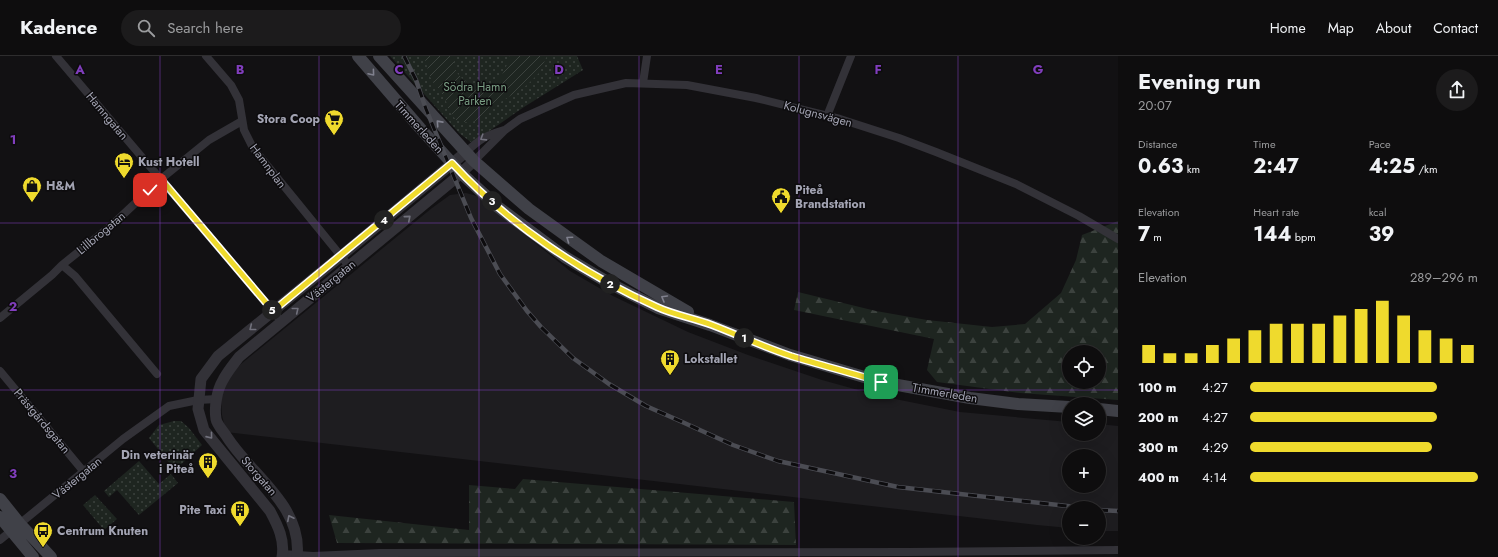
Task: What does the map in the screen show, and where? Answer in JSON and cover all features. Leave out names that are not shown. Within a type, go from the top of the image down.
[{"type":"main road","name":"Timmerleden","points":[[358,56],[461,173],[498,207],[564,256],[609,283],[658,308],[710,324],[790,355],[881,382],[970,398],[1018,404],[1062,407]]},
{"type":"main road","name":"Timmerleden","points":[[379,56],[474,161],[529,209],[568,239],[625,276],[710,324]]},
{"type":"main road","points":[[1106,410],[1118,411]]},
{"type":"main road","points":[[0,499],[33,557]]},
{"type":"main road","points":[[0,517],[16,527],[51,557]]},
{"type":"street","name":"Hamngatan","points":[[56,56],[282,322]]},
{"type":"street","name":"Hamnplan","points":[[206,56],[231,85],[239,100],[244,130],[253,148],[350,266]]},
{"type":"street","points":[[643,83],[647,56]]},
{"type":"street","points":[[827,116],[851,56]]},
{"type":"street","name":"Kolugnsvägen","points":[[474,161],[505,130],[520,119],[574,96],[626,83],[687,85],[756,98],[827,116],[894,136],[1016,184],[1079,216],[1118,239]]},
{"type":"street","name":"Lillbrogatan","points":[[0,318],[112,225],[161,179],[209,140],[242,121]]},
{"type":"street","name":"Kolugnsvägen","points":[[466,152],[478,141],[489,134],[505,130]]},
{"type":"street","name":"Västergatan","points":[[198,400],[200,378],[218,356],[466,152]]},
{"type":"street","name":"Västergatan","points":[[0,540],[147,421],[169,406],[198,400],[217,399],[222,380],[239,357],[350,266],[474,161]]},
{"type":"street","points":[[62,265],[75,276],[158,374]]},
{"type":"street","name":"Prästgårdsgatan","points":[[0,370],[84,472]]},
{"type":"street","name":"Storgatan","points":[[217,399],[216,420],[231,444],[282,503],[291,519],[296,532],[297,556]]},
{"type":"street","name":"Storgatan","points":[[198,400],[198,409],[204,430],[270,512],[280,531],[282,554]]},
{"type":"street","points":[[282,554],[297,556],[348,556],[380,553],[528,555],[879,555],[1118,550]]},
{"type":"shaded area","points":[[466,193],[477,196],[570,271],[613,296],[688,332],[748,355],[822,380],[880,396],[960,412],[1062,421],[1062,441],[1106,441],[1106,425],[1118,426],[1118,531],[1106,531],[1106,501],[1062,501],[1062,527],[226,432],[222,415],[221,399],[227,379],[241,364],[432,208],[450,195]]},
{"type":"green space","name":"Södra Hamn Parken","points":[[390,56],[577,56],[583,70],[524,107],[472,143],[459,133]]},
{"type":"green space","points":[[424,56],[453,56],[458,74],[469,83],[483,87],[492,85],[499,80],[504,72],[510,56],[547,56],[539,73],[527,85],[488,110],[478,120],[469,123],[456,120],[449,111],[445,98],[430,77]]},
{"type":"green space","points":[[1118,221],[1118,400],[1106,399],[1106,397],[1076,397],[1020,393],[937,382],[927,370],[934,339],[794,310],[798,292],[876,311],[927,320],[992,327],[1025,324],[1061,293],[1076,260],[1082,235]]},
{"type":"green space","points":[[174,421],[181,421],[189,428],[202,445],[175,470],[149,438],[159,425]]},
{"type":"green space","points":[[139,461],[159,484],[171,474],[178,483],[139,515],[117,490],[109,497],[104,491]]},
{"type":"green space","points":[[523,479],[794,502],[796,545],[337,543],[329,515],[469,530],[469,485],[515,489]]},
{"type":"green space","points":[[95,495],[117,519],[104,530],[83,505]]},
{"type":"railway","points":[[404,56],[416,80],[426,109],[471,218],[500,274],[527,311],[541,327],[573,358],[609,384],[646,406],[733,445],[778,461],[898,487],[1062,505]]},
{"type":"railway","points":[[1106,510],[1118,511]]},
{"type":"place","name":"Stora Coop","points":[[334,136]]},
{"type":"place","name":"Kust Hotell","points":[[124,179]]},
{"type":"place","name":"H&M","points":[[32,203]]},
{"type":"place","name":"Piteå Brandstation","points":[[781,214]]},
{"type":"place","name":"Lokstallet","points":[[670,376]]},
{"type":"place","name":"Din veterinär i Piteå","points":[[208,479]]},
{"type":"place","name":"Pite Taxi","points":[[240,527]]},
{"type":"place","name":"Centrum Knuten","points":[[43,548]]},
{"type":"route","points":[[150,190],[161,179],[273,311],[452,163],[478,190],[498,207],[564,256],[609,283],[658,308],[710,324],[790,355],[881,382]]}]
